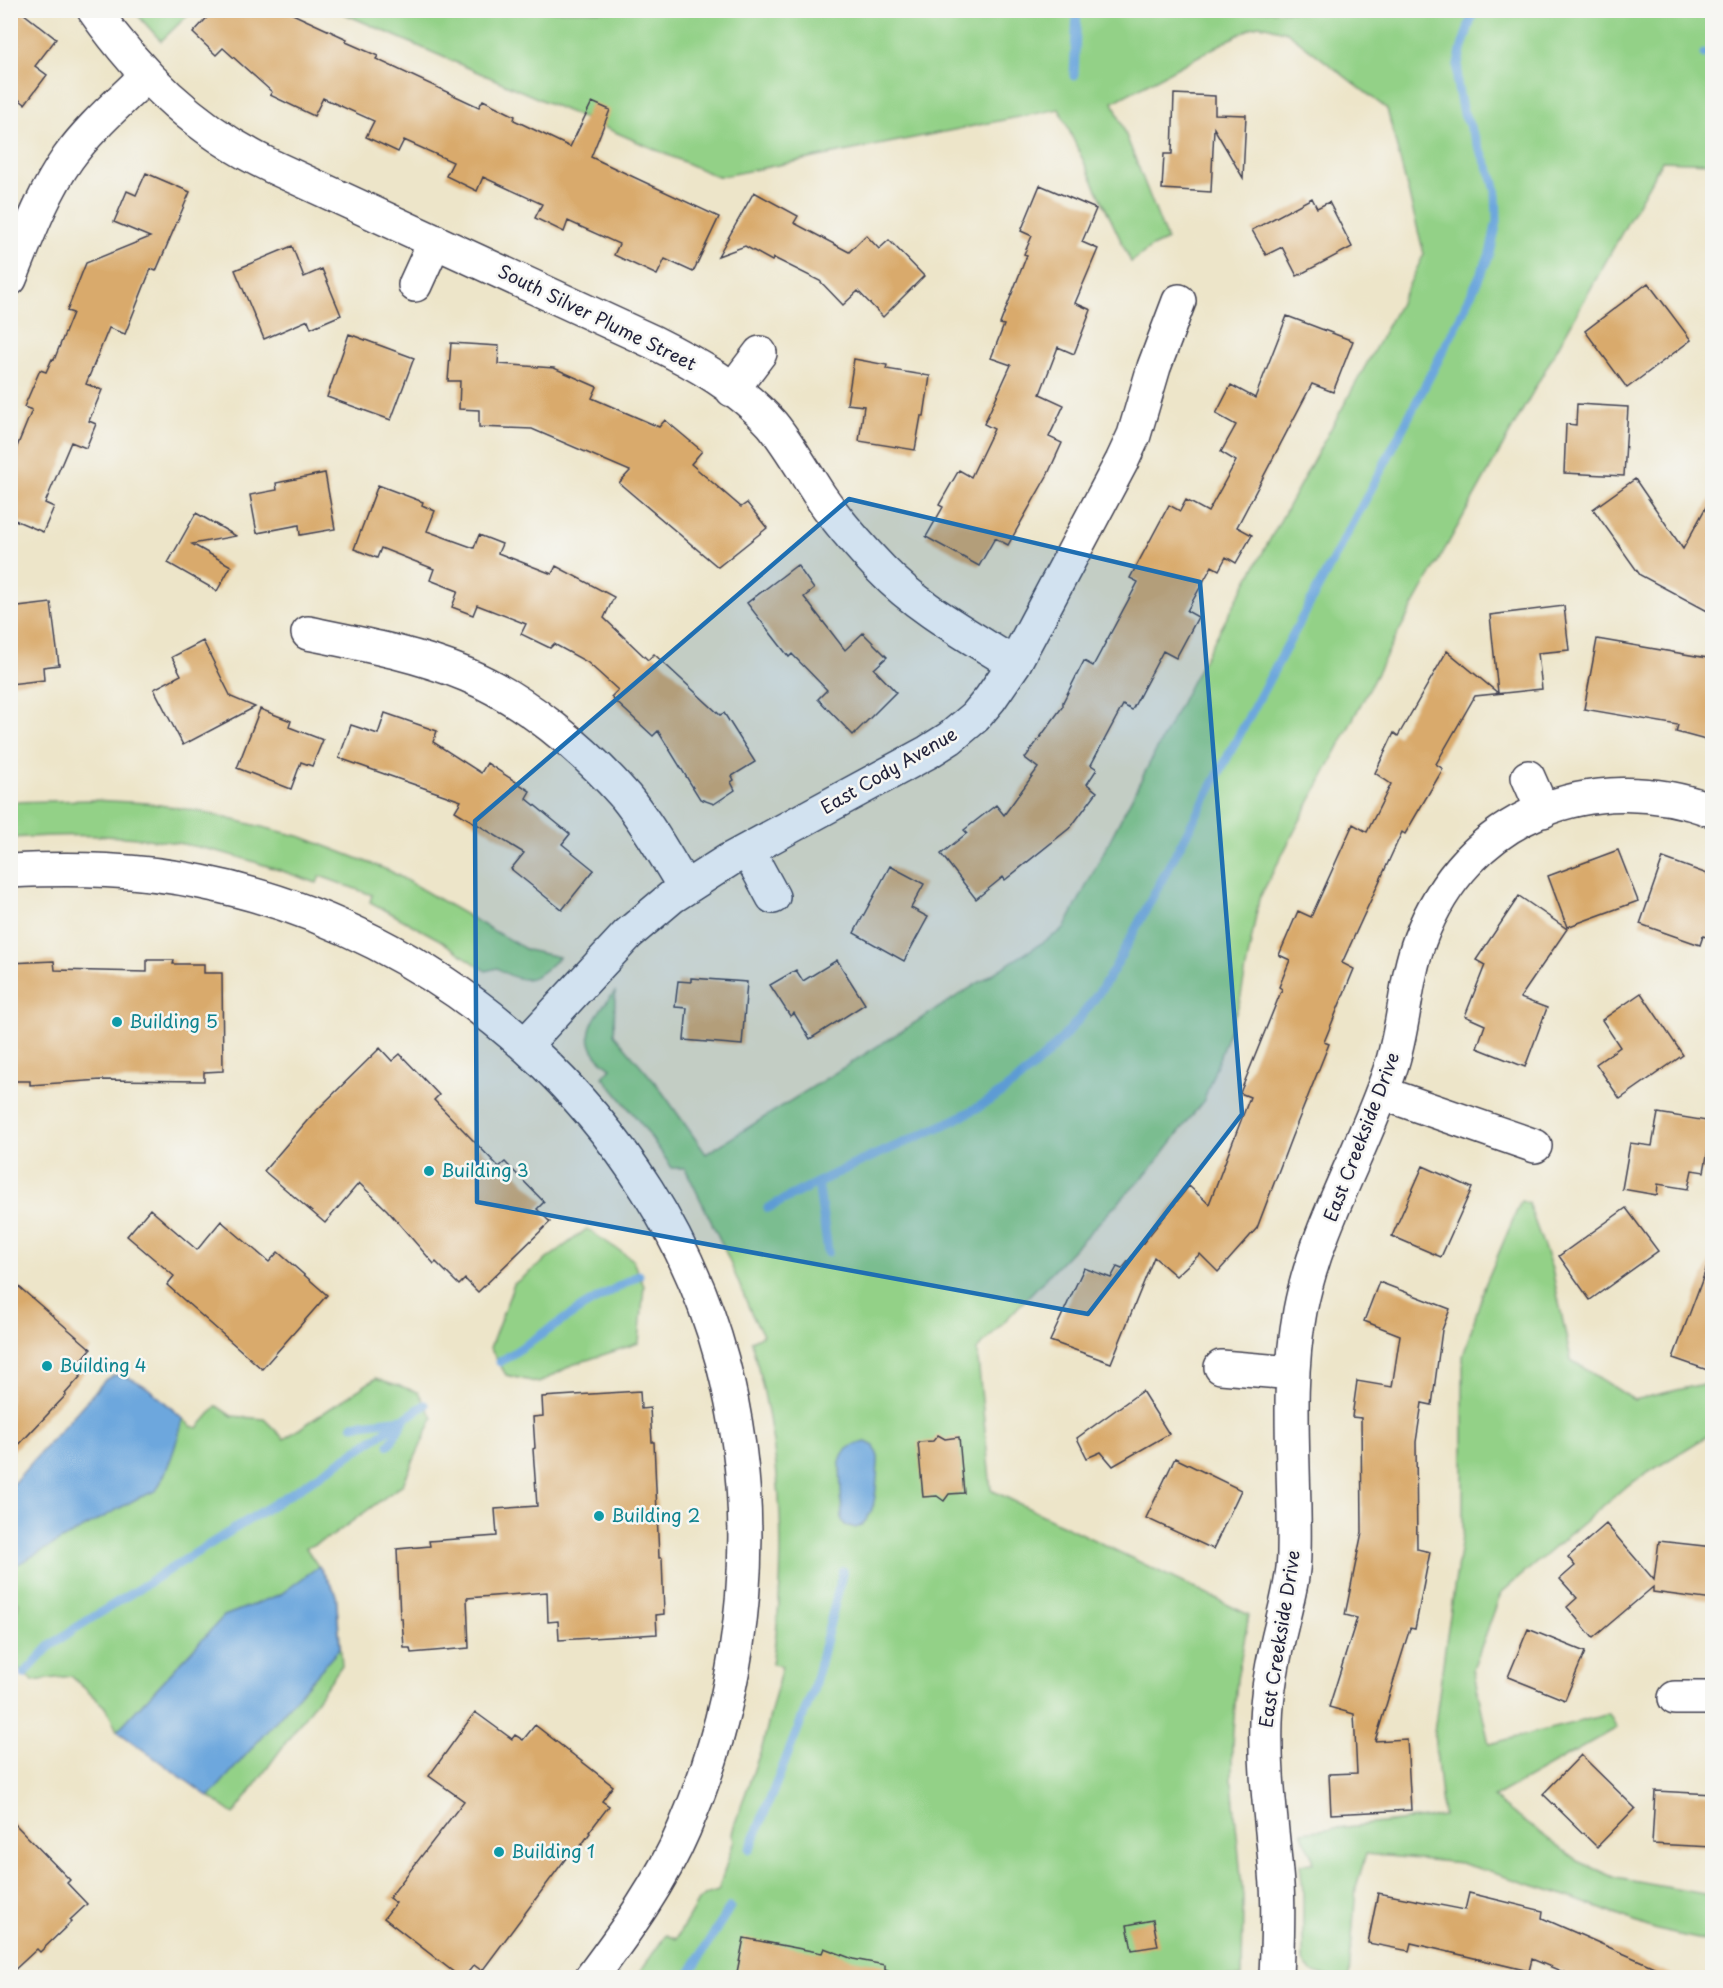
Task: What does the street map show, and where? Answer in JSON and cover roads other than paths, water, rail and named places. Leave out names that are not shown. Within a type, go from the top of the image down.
[{"type":"street","name":"South Silver Plume Street","points":[[94,10],[147,75],[203,125],[231,144],[272,166],[681,356],[732,390],[772,425],[831,512],[889,578],[914,598],[1014,664]]},
{"type":"street","points":[[10,279],[41,206],[64,164],[85,136],[147,75]]},
{"type":"street","points":[[415,285],[435,241]]},
{"type":"street","name":"East Cody Avenue","points":[[525,1045],[628,934],[685,888],[939,746],[975,717],[1014,664],[1122,461],[1134,435],[1157,358],[1179,301]]},
{"type":"street","points":[[732,390],[760,353]]},
{"type":"street","points":[[308,633],[385,649],[448,668],[489,686],[535,715],[570,742],[625,796],[685,888]]},
{"type":"street","points":[[1528,777],[1543,811]]},
{"type":"street","name":"East Creekside Drive","points":[[1276,1977],[1278,1889],[1266,1780],[1266,1728],[1272,1666],[1294,1559],[1291,1423],[1293,1372],[1301,1308],[1317,1251],[1382,1093],[1399,1042],[1417,949],[1437,903],[1452,879],[1480,848],[1503,830],[1543,811],[1577,799],[1624,794],[1668,797],[1713,810]]},
{"type":"street","points":[[748,851],[773,897]]},
{"type":"street","points":[[10,871],[76,868],[148,873],[217,885],[283,903],[331,921],[401,956],[478,1006],[525,1045],[572,1091],[617,1146],[656,1206],[686,1263],[705,1308],[728,1386],[736,1434],[744,1507],[745,1546],[740,1628],[729,1691],[712,1756],[684,1830],[638,1912],[591,1977]]},
{"type":"street","points":[[1382,1093],[1535,1146]]},
{"type":"street","points":[[1221,1367],[1293,1372]]},
{"type":"street","points":[[1675,1698],[1713,1698]]},
{"type":"water","points":[[114,1375],[124,1376],[143,1385],[183,1419],[172,1456],[156,1491],[138,1498],[11,1568],[11,1486],[106,1379]]},
{"type":"water","points":[[866,1442],[874,1446],[878,1457],[876,1490],[868,1517],[856,1528],[845,1525],[842,1520],[840,1463],[848,1448]]},
{"type":"water","points":[[319,1566],[336,1593],[340,1648],[209,1797],[117,1731],[224,1616],[281,1594]]},
{"type":"waterway","points":[[1074,76],[1077,10]]},
{"type":"waterway","points":[[768,1208],[850,1167],[956,1119],[1001,1093],[1034,1067],[1064,1037],[1091,1004],[1114,969],[1379,474],[1459,320],[1490,254],[1497,221],[1496,191],[1492,176],[1462,109],[1457,83],[1458,64],[1474,10]]},
{"type":"waterway","points":[[1704,54],[1712,52]]},
{"type":"waterway","points":[[818,1182],[828,1252]]},
{"type":"waterway","points":[[500,1362],[583,1307],[639,1275]]},
{"type":"waterway","points":[[24,1674],[49,1647],[71,1631],[306,1484],[425,1405]]},
{"type":"waterway","points":[[353,1425],[403,1419]]},
{"type":"waterway","points":[[389,1445],[403,1422]]},
{"type":"waterway","points":[[750,1849],[813,1691],[843,1571]]},
{"type":"waterway","points":[[687,1978],[730,1907]]},
{"type":"place","name":"Building 5","points":[[117,1022]]},
{"type":"place","name":"Building 3","points":[[429,1171]]},
{"type":"place","name":"Building 4","points":[[47,1366]]},
{"type":"place","name":"Building 2","points":[[599,1516]]},
{"type":"place","name":"Building 1","points":[[499,1852]]}]
